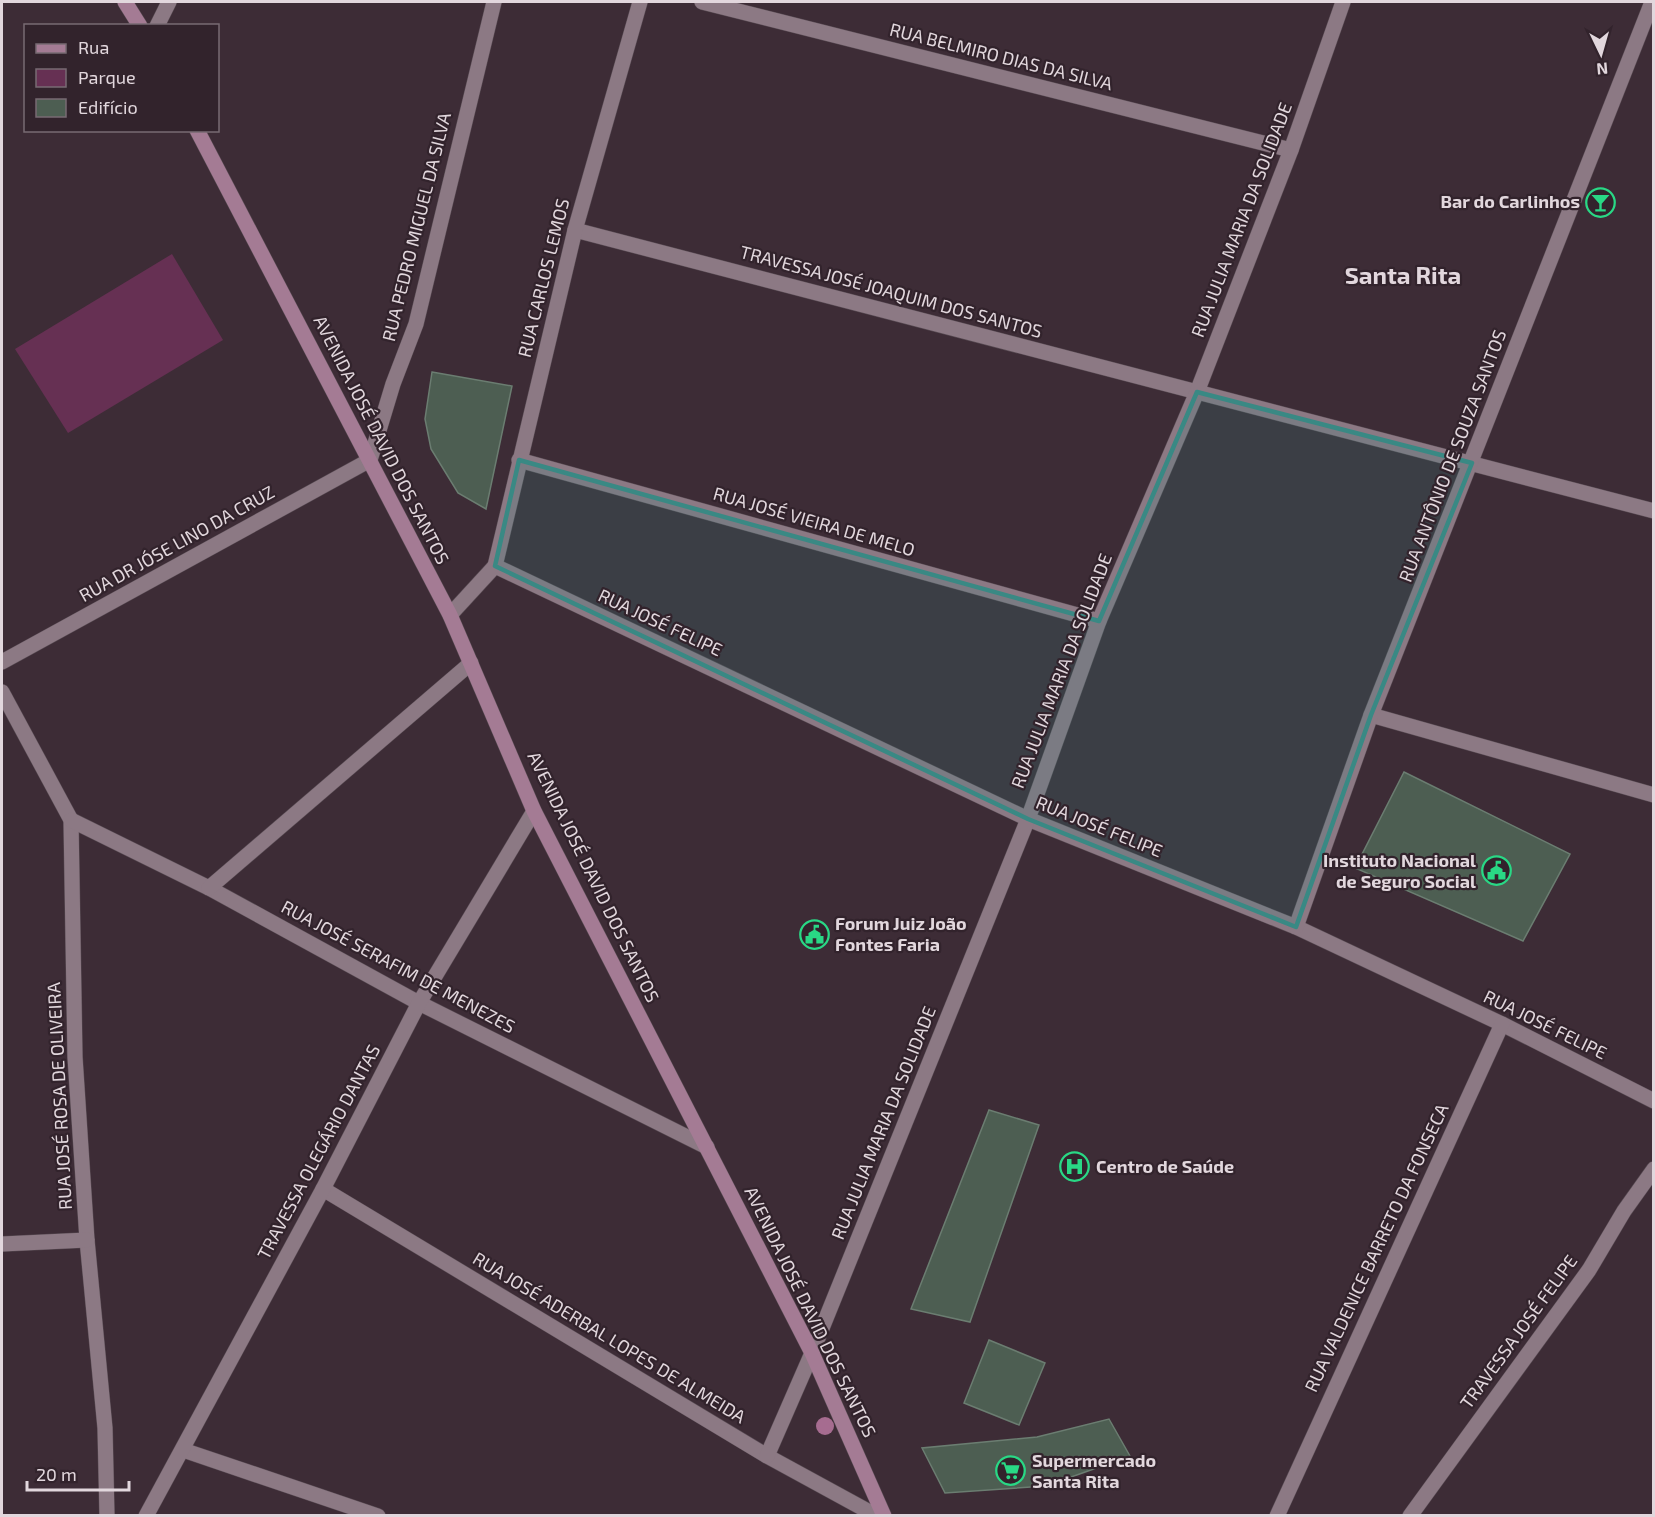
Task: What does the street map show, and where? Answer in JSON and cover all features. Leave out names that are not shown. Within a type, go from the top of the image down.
[{"type":"main road","points":[[125,2],[139,24]]},
{"type":"main road","name":"AVENIDA JOSÉ DAVID DOS SANTOS","points":[[198,132],[450,615],[534,811],[812,1353],[884,1515]]},
{"type":"street","points":[[158,24],[169,2]]},
{"type":"street","name":"RUA PEDRO MIGUEL DA SILVA","points":[[370,460],[393,384],[416,324],[494,2]]},
{"type":"street","name":"RUA CARLOS LEMOS","points":[[495,566],[575,230],[640,2]]},
{"type":"street","name":"RUA BELMIRO DIAS DA SILVA","points":[[702,2],[1291,150]]},
{"type":"street","name":"RUA JULIA MARIA DA SOLIDADE","points":[[767,1456],[812,1353],[1028,819],[1098,621],[1197,392],[1291,150],[1343,2]]},
{"type":"street","name":"RUA ANTÔNIO DE SOUZA SANTOS","points":[[1296,927],[1371,715],[1652,2]]},
{"type":"street","name":"TRAVESSA JOSÉ JOAQUIM DOS SANTOS","points":[[575,230],[1653,511]]},
{"type":"street","name":"RUA DR JÓSE LINO DA CRUZ","points":[[2,662],[370,460]]},
{"type":"street","name":"RUA JOSÉ VIEIRA DE MELO","points":[[519,460],[1098,621]]},
{"type":"street","points":[[450,615],[495,566]]},
{"type":"street","name":"RUA JOSÉ FELIPE","points":[[495,566],[1028,819],[1296,927],[1502,1024],[1653,1101]]},
{"type":"street","points":[[209,888],[471,663]]},
{"type":"street","name":"RUA JOSÉ ROSA DE OLIVEIRA","points":[[2,692],[71,820],[75,1057],[87,1240],[105,1428],[107,1515]]},
{"type":"street","points":[[1371,715],[1653,795]]},
{"type":"street","name":"TRAVESSA OLEGÁRIO DANTAS","points":[[146,1515],[323,1189],[419,1003],[534,811]]},
{"type":"street","name":"RUA JOSÉ SERAFIM DE MENEZES","points":[[71,820],[209,888],[419,1003],[707,1147]]},
{"type":"street","name":"RUA VALDENICE BARRETO DA FONSECA","points":[[1277,1515],[1502,1024]]},
{"type":"street","name":"TRAVESSA JOSÉ FELIPE","points":[[1410,1515],[1589,1270],[1624,1211],[1653,1169]]},
{"type":"street","name":"RUA JOSÉ ADERBAL LOPES DE ALMEIDA","points":[[323,1189],[767,1456],[877,1515]]},
{"type":"street","points":[[2,1244],[87,1240]]},
{"type":"street","points":[[183,1450],[378,1515]]},
{"type":"highlighted area","points":[[1197,392],[1472,463],[1371,715],[1296,927],[1028,819],[495,566],[519,460],[1099,621]]},
{"type":"green space","points":[[172,254],[223,340],[68,433],[15,349]]},
{"type":"building","points":[[432,372],[512,386],[486,509],[458,493],[431,449],[425,419]]},
{"type":"building","points":[[1404,772],[1570,854],[1523,941],[1355,868]]},
{"type":"building","points":[[989,1110],[1039,1125],[970,1322],[911,1309]]},
{"type":"building","points":[[989,1340],[1045,1363],[1019,1425],[964,1403]]},
{"type":"building","name":"Supermercado Santa Rita","points":[[1109,1419],[1130,1456],[1046,1486],[945,1493],[922,1448],[1037,1437]]},
{"type":"place","name":"Bar do Carlinhos","points":[[1601,202]]},
{"type":"place","name":"Instituto Nacional de Seguro Social","points":[[1497,871]]},
{"type":"place","name":"Forum Juiz João Fontes Faria","points":[[814,934]]},
{"type":"place","name":"Centro de Saúde","points":[[1075,1167]]},
{"type":"place","name":"Supermercado Santa Rita","points":[[1011,1471]]},
{"type":"district","name":"Santa Rita","points":[[1403,276]]}]
